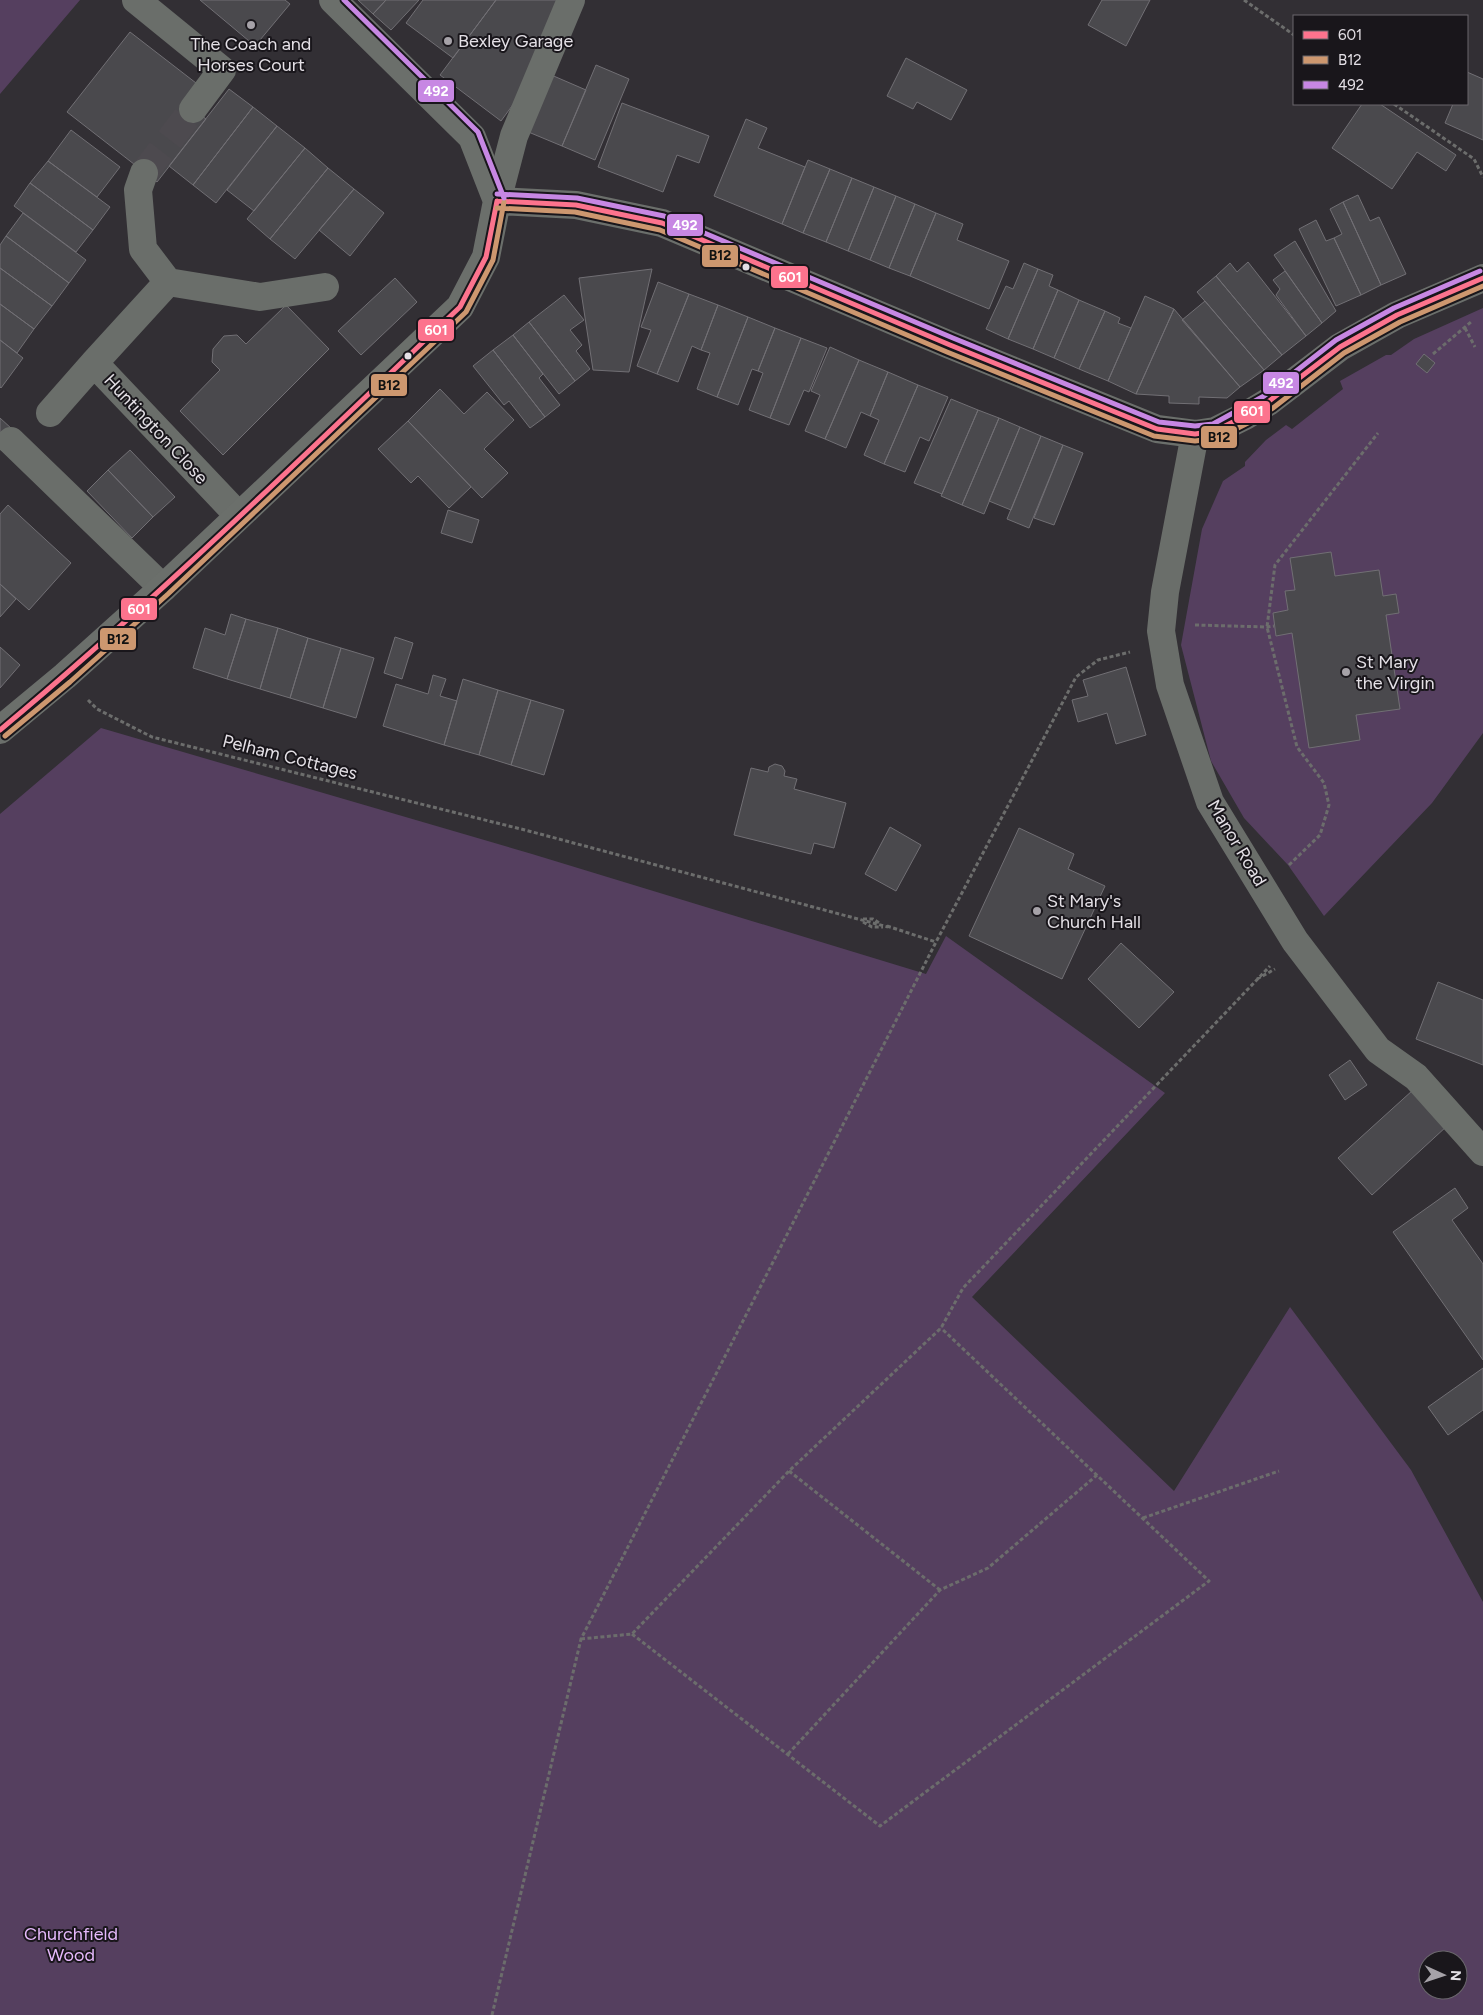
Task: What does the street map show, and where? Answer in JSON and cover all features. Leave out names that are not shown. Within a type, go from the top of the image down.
[{"type":"main road","points":[[0,730],[65,676],[163,588],[460,307],[486,258],[497,201],[472,138],[333,0]]},
{"type":"main road","points":[[497,201],[576,205],[662,224],[941,342],[1157,429],[1195,434],[1215,431],[1252,412],[1340,347],[1398,315],[1483,278]]},
{"type":"street","points":[[136,0],[222,70],[193,109]]},
{"type":"street","points":[[497,201],[514,136],[571,0]]},
{"type":"street","points":[[144,173],[138,190],[143,249],[168,282],[260,297],[325,287]]},
{"type":"street","name":"Huntington Close","points":[[168,282],[94,363],[238,516]]},
{"type":"street","points":[[50,413],[94,363]]},
{"type":"street","name":"Manor Road","points":[[1195,434],[1165,592],[1161,631],[1170,685],[1210,802],[1295,941],[1378,1050],[1416,1077],[1483,1152]]},
{"type":"street","points":[[10,441],[163,588]]},
{"type":"path","points":[[1244,0],[1293,34]]},
{"type":"path","points":[[1395,105],[1474,159],[1483,177]]},
{"type":"path","points":[[1433,354],[1473,321],[1473,315]]},
{"type":"path","points":[[1265,890],[1320,835],[1329,805],[1324,783],[1297,747],[1267,627],[1275,565],[1378,433]]},
{"type":"path","points":[[1188,625],[1274,626]]},
{"type":"path","points":[[492,2015],[581,1639],[936,942],[1076,677],[1098,660],[1135,650]]},
{"type":"path","name":"Pelham Cottages","points":[[65,676],[97,709],[152,738],[525,830],[858,920]]},
{"type":"path","points":[[858,920],[873,919],[888,927],[936,942]]},
{"type":"path","points":[[858,920],[872,927],[888,927]]},
{"type":"path","points":[[581,1639],[632,1634],[789,1471],[941,1328],[963,1288],[1254,981]]},
{"type":"path","points":[[632,1634],[880,1826],[1210,1581],[941,1328]]},
{"type":"path","points":[[789,1471],[940,1590]]},
{"type":"path","points":[[1143,1518],[1279,1471]]},
{"type":"path","points":[[788,1754],[940,1590],[988,1568],[1097,1474]]},
{"type":"green space","points":[[0,0],[80,0],[0,94]]},
{"type":"green space","points":[[1483,308],[1483,733],[1432,803],[1324,916],[1288,865],[1244,818],[1211,761],[1181,645],[1202,529],[1223,481],[1245,466],[1245,462],[1266,440],[1286,425],[1292,429],[1343,389],[1340,381],[1386,355],[1391,355],[1414,339]]},
{"type":"green space","name":"Churchfield Wood","points":[[101,728],[532,854],[926,974],[946,936],[1165,1093],[972,1297],[1174,1491],[1290,1307],[1411,1470],[1483,1602],[1483,2015],[0,2015],[0,814]]},
{"type":"building","name":"The Coach and Horses Court","points":[[200,0],[285,0],[290,4],[255,46]]},
{"type":"building","points":[[358,0],[386,0],[373,14]]},
{"type":"building","points":[[386,0],[419,0],[391,30],[373,14]]},
{"type":"building","name":"Bexley Garage","points":[[423,0],[496,0],[453,58],[406,23]]},
{"type":"building","points":[[496,0],[562,0],[528,84],[501,121],[440,75]]},
{"type":"building","points":[[1102,0],[1150,0],[1126,46],[1088,25]]},
{"type":"building","points":[[130,32],[196,83],[193,109],[206,119],[157,182],[67,112]]},
{"type":"building","points":[[906,58],[967,90],[951,120],[917,102],[913,109],[887,96]]},
{"type":"building","points":[[596,65],[629,79],[595,160],[562,146]]},
{"type":"building","points":[[1468,72],[1483,79],[1483,140],[1445,123],[1453,105],[1468,105]]},
{"type":"building","points":[[549,74],[586,90],[562,146],[526,131]]},
{"type":"building","points":[[229,89],[253,107],[193,185],[169,166]]},
{"type":"building","points":[[622,103],[709,136],[699,163],[677,155],[663,192],[598,167]]},
{"type":"building","points":[[1361,105],[1381,105],[1456,155],[1446,171],[1417,152],[1392,189],[1332,148]]},
{"type":"building","points":[[253,107],[277,126],[216,203],[193,185]]},
{"type":"building","points":[[746,119],[767,128],[758,148],[805,167],[782,224],[714,196]]},
{"type":"building","points":[[277,126],[305,148],[254,211],[227,190]]},
{"type":"building","points":[[71,130],[120,167],[97,197],[48,161]]},
{"type":"building","points":[[305,148],[328,168],[270,239],[247,219]]},
{"type":"building","points":[[808,160],[830,169],[803,233],[782,224]]},
{"type":"building","points":[[48,161],[110,207],[93,230],[30,183]]},
{"type":"building","points":[[328,168],[354,189],[295,259],[270,239]]},
{"type":"building","points":[[830,169],[852,178],[826,242],[803,233]]},
{"type":"building","points":[[852,178],[874,187],[848,251],[826,242]]},
{"type":"building","points":[[30,183],[93,230],[76,252],[14,206]]},
{"type":"building","points":[[874,187],[896,196],[870,260],[848,251]]},
{"type":"building","points":[[354,189],[384,213],[350,256],[319,230]]},
{"type":"building","points":[[1358,195],[1370,221],[1379,217],[1406,274],[1381,285],[1343,202]]},
{"type":"building","points":[[896,196],[915,204],[889,268],[870,260]]},
{"type":"building","points":[[1343,202],[1381,285],[1361,295],[1334,238],[1342,234],[1330,209]]},
{"type":"building","points":[[915,204],[936,213],[910,276],[889,268]]},
{"type":"building","points":[[23,213],[86,260],[69,283],[6,236]]},
{"type":"building","points":[[936,213],[963,224],[957,240],[1009,261],[989,309],[910,276]]},
{"type":"building","points":[[1316,220],[1326,241],[1334,238],[1361,295],[1336,306],[1299,229]]},
{"type":"building","points":[[6,236],[69,283],[52,306],[0,268],[0,245]]},
{"type":"building","points":[[1295,241],[1336,311],[1322,323],[1274,255]]},
{"type":"building","points":[[1248,262],[1306,336],[1282,355],[1216,276],[1230,263],[1237,272]]},
{"type":"building","points":[[1024,263],[1038,269],[1008,339],[986,329],[1006,286],[1013,289]]},
{"type":"building","points":[[0,268],[52,306],[34,329],[0,304]]},
{"type":"building","points":[[652,269],[629,372],[593,370],[579,278]]},
{"type":"building","points":[[1038,269],[1053,275],[1049,286],[1058,290],[1033,349],[1008,339]]},
{"type":"building","points":[[1285,271],[1322,323],[1306,336],[1276,295],[1280,289],[1273,280]]},
{"type":"building","points":[[1216,276],[1282,355],[1264,370],[1197,292]]},
{"type":"building","points":[[395,278],[417,302],[361,355],[338,331]]},
{"type":"building","points":[[658,282],[689,294],[657,374],[637,366],[651,330],[641,327]]},
{"type":"building","points":[[1058,290],[1079,300],[1054,358],[1033,349]]},
{"type":"building","points":[[689,294],[718,305],[701,350],[692,346],[678,382],[657,374]]},
{"type":"building","points":[[564,295],[584,320],[570,330],[582,345],[576,351],[590,369],[575,381],[529,322]]},
{"type":"building","points":[[1145,296],[1174,309],[1136,394],[1108,381]]},
{"type":"building","points":[[1079,300],[1105,311],[1079,369],[1054,358]]},
{"type":"building","points":[[1205,301],[1264,370],[1240,387],[1182,320]]},
{"type":"building","points":[[0,304],[34,329],[17,353],[0,340]]},
{"type":"building","points":[[286,305],[329,349],[223,455],[180,411],[220,370],[212,362],[213,349],[224,336],[237,335],[246,344]]},
{"type":"building","points":[[718,305],[748,317],[717,397],[697,389],[710,353],[701,350]]},
{"type":"building","points":[[1174,309],[1240,387],[1227,398],[1199,397],[1199,404],[1169,403],[1169,396],[1136,394]]},
{"type":"building","points":[[1105,311],[1120,318],[1118,323],[1131,328],[1108,381],[1079,369]]},
{"type":"building","points":[[748,317],[775,328],[758,371],[752,369],[738,405],[717,397]]},
{"type":"building","points":[[529,322],[575,381],[559,394],[513,335]]},
{"type":"building","points":[[775,328],[801,338],[770,418],[749,410],[763,373],[758,371]]},
{"type":"building","points":[[513,335],[543,374],[539,378],[560,405],[545,417],[493,350]]},
{"type":"building","points":[[801,338],[827,348],[809,392],[804,390],[789,425],[770,418]]},
{"type":"building","points":[[0,340],[23,358],[1,388],[0,387]]},
{"type":"building","points":[[830,347],[859,360],[825,439],[805,431],[820,395],[811,391]]},
{"type":"building","points":[[493,350],[545,417],[530,428],[509,401],[504,405],[473,366]]},
{"type":"building","points":[[1424,354],[1435,363],[1427,373],[1416,364]]},
{"type":"building","points":[[859,360],[888,372],[870,416],[861,412],[846,448],[825,439]]},
{"type":"building","points":[[888,372],[918,385],[884,464],[864,455],[879,420],[870,416]]},
{"type":"building","points":[[918,385],[948,397],[929,441],[920,437],[905,472],[884,464]]},
{"type":"building","points":[[440,389],[464,414],[487,392],[514,420],[484,449],[508,473],[482,498],[408,421]]},
{"type":"building","points":[[951,399],[978,410],[942,494],[914,483]]},
{"type":"building","points":[[978,410],[999,418],[962,505],[941,496]]},
{"type":"building","points":[[0,418],[12,429],[0,441]]},
{"type":"building","points":[[999,418],[1020,427],[984,514],[962,505]]},
{"type":"building","points":[[408,421],[471,487],[449,508],[418,476],[411,483],[378,449]]},
{"type":"building","points":[[1020,427],[1041,436],[1011,510],[989,501]]},
{"type":"building","points":[[1041,436],[1063,445],[1029,528],[1007,519]]},
{"type":"building","points":[[1063,445],[1083,453],[1054,525],[1034,518]]},
{"type":"building","points":[[130,450],[175,497],[153,517],[108,470]]},
{"type":"building","points":[[108,470],[153,517],[132,538],[87,491]]},
{"type":"building","points":[[8,505],[71,563],[29,610],[0,584],[0,514]]},
{"type":"building","points":[[448,510],[479,520],[472,543],[441,533]]},
{"type":"building","name":"St Mary the Virgin","points":[[1331,552],[1335,576],[1379,570],[1383,596],[1396,594],[1399,613],[1386,615],[1400,709],[1356,715],[1360,740],[1309,748],[1292,633],[1276,636],[1273,613],[1288,610],[1285,591],[1295,590],[1290,558]]},
{"type":"building","points":[[0,584],[16,599],[0,617]]},
{"type":"building","points":[[231,614],[246,619],[227,679],[193,668],[205,628],[225,635]]},
{"type":"building","points":[[246,619],[278,628],[260,689],[227,679]]},
{"type":"building","points":[[278,628],[308,638],[290,698],[260,689]]},
{"type":"building","points":[[395,637],[413,643],[402,679],[384,673]]},
{"type":"building","points":[[308,638],[341,648],[323,708],[290,698]]},
{"type":"building","points":[[0,647],[20,665],[0,688]]},
{"type":"building","points":[[341,648],[374,658],[356,718],[323,708]]},
{"type":"building","points":[[1126,667],[1146,735],[1116,744],[1107,713],[1078,722],[1072,700],[1088,696],[1083,680]]},
{"type":"building","points":[[433,675],[446,679],[440,696],[457,701],[444,745],[383,726],[396,684],[428,694]]},
{"type":"building","points":[[463,679],[498,690],[479,755],[444,745]]},
{"type":"building","points":[[498,690],[531,700],[511,765],[479,755]]},
{"type":"building","points":[[531,700],[564,710],[544,775],[511,765]]},
{"type":"building","points":[[775,764],[782,766],[785,771],[784,776],[797,779],[794,789],[846,803],[834,848],[814,843],[811,854],[734,835],[751,768],[768,772],[769,767]]},
{"type":"building","points":[[890,827],[921,845],[896,891],[865,874]]},
{"type":"building","name":"St Mary's Church Hall","points":[[1019,828],[1074,854],[1068,869],[1105,886],[1062,979],[969,936]]},
{"type":"building","points":[[1121,943],[1174,992],[1139,1028],[1088,979]]},
{"type":"building","points":[[1438,982],[1483,1000],[1483,1065],[1416,1039]]},
{"type":"building","points":[[1350,1060],[1367,1085],[1345,1100],[1329,1075]]},
{"type":"building","points":[[1413,1090],[1447,1126],[1372,1195],[1338,1158]]},
{"type":"building","points":[[1455,1188],[1468,1208],[1452,1220],[1483,1264],[1483,1360],[1393,1232]]},
{"type":"building","points":[[1483,1368],[1483,1410],[1448,1435],[1428,1407]]},
{"type":"tunnel","points":[[144,173],[193,109]]},
{"type":"transit line","name":"492","points":[[344,0],[478,132],[504,198]]},
{"type":"transit line","name":"492","points":[[497,194],[577,198],[664,216],[953,338],[1159,422],[1195,426],[1213,424],[1264,396],[1336,340],[1394,308],[1480,271]]},
{"type":"transit line","name":"601","points":[[497,201],[576,205],[662,223],[950,345],[1157,429],[1195,434],[1215,431],[1245,416],[1268,402],[1340,347],[1397,315],[1483,278]]},
{"type":"transit line","name":"601","points":[[0,730],[60,680],[176,575],[460,307],[486,257],[497,201]]},
{"type":"transit line","name":"B12","points":[[5,736],[70,682],[168,594],[466,312],[493,260],[504,202]]},
{"type":"transit line","name":"B12","points":[[497,208],[575,212],[660,230],[947,352],[1154,436],[1195,441],[1218,438],[1248,423],[1273,408],[1344,353],[1400,322],[1483,286]]},
{"type":"place","name":"The Coach and Horses Court","points":[[251,25]]},
{"type":"place","name":"Bexley Garage","points":[[448,41]]},
{"type":"place","name":"St Mary the Virgin","points":[[1346,672]]},
{"type":"place","name":"St Mary's Church Hall","points":[[1037,911]]}]
